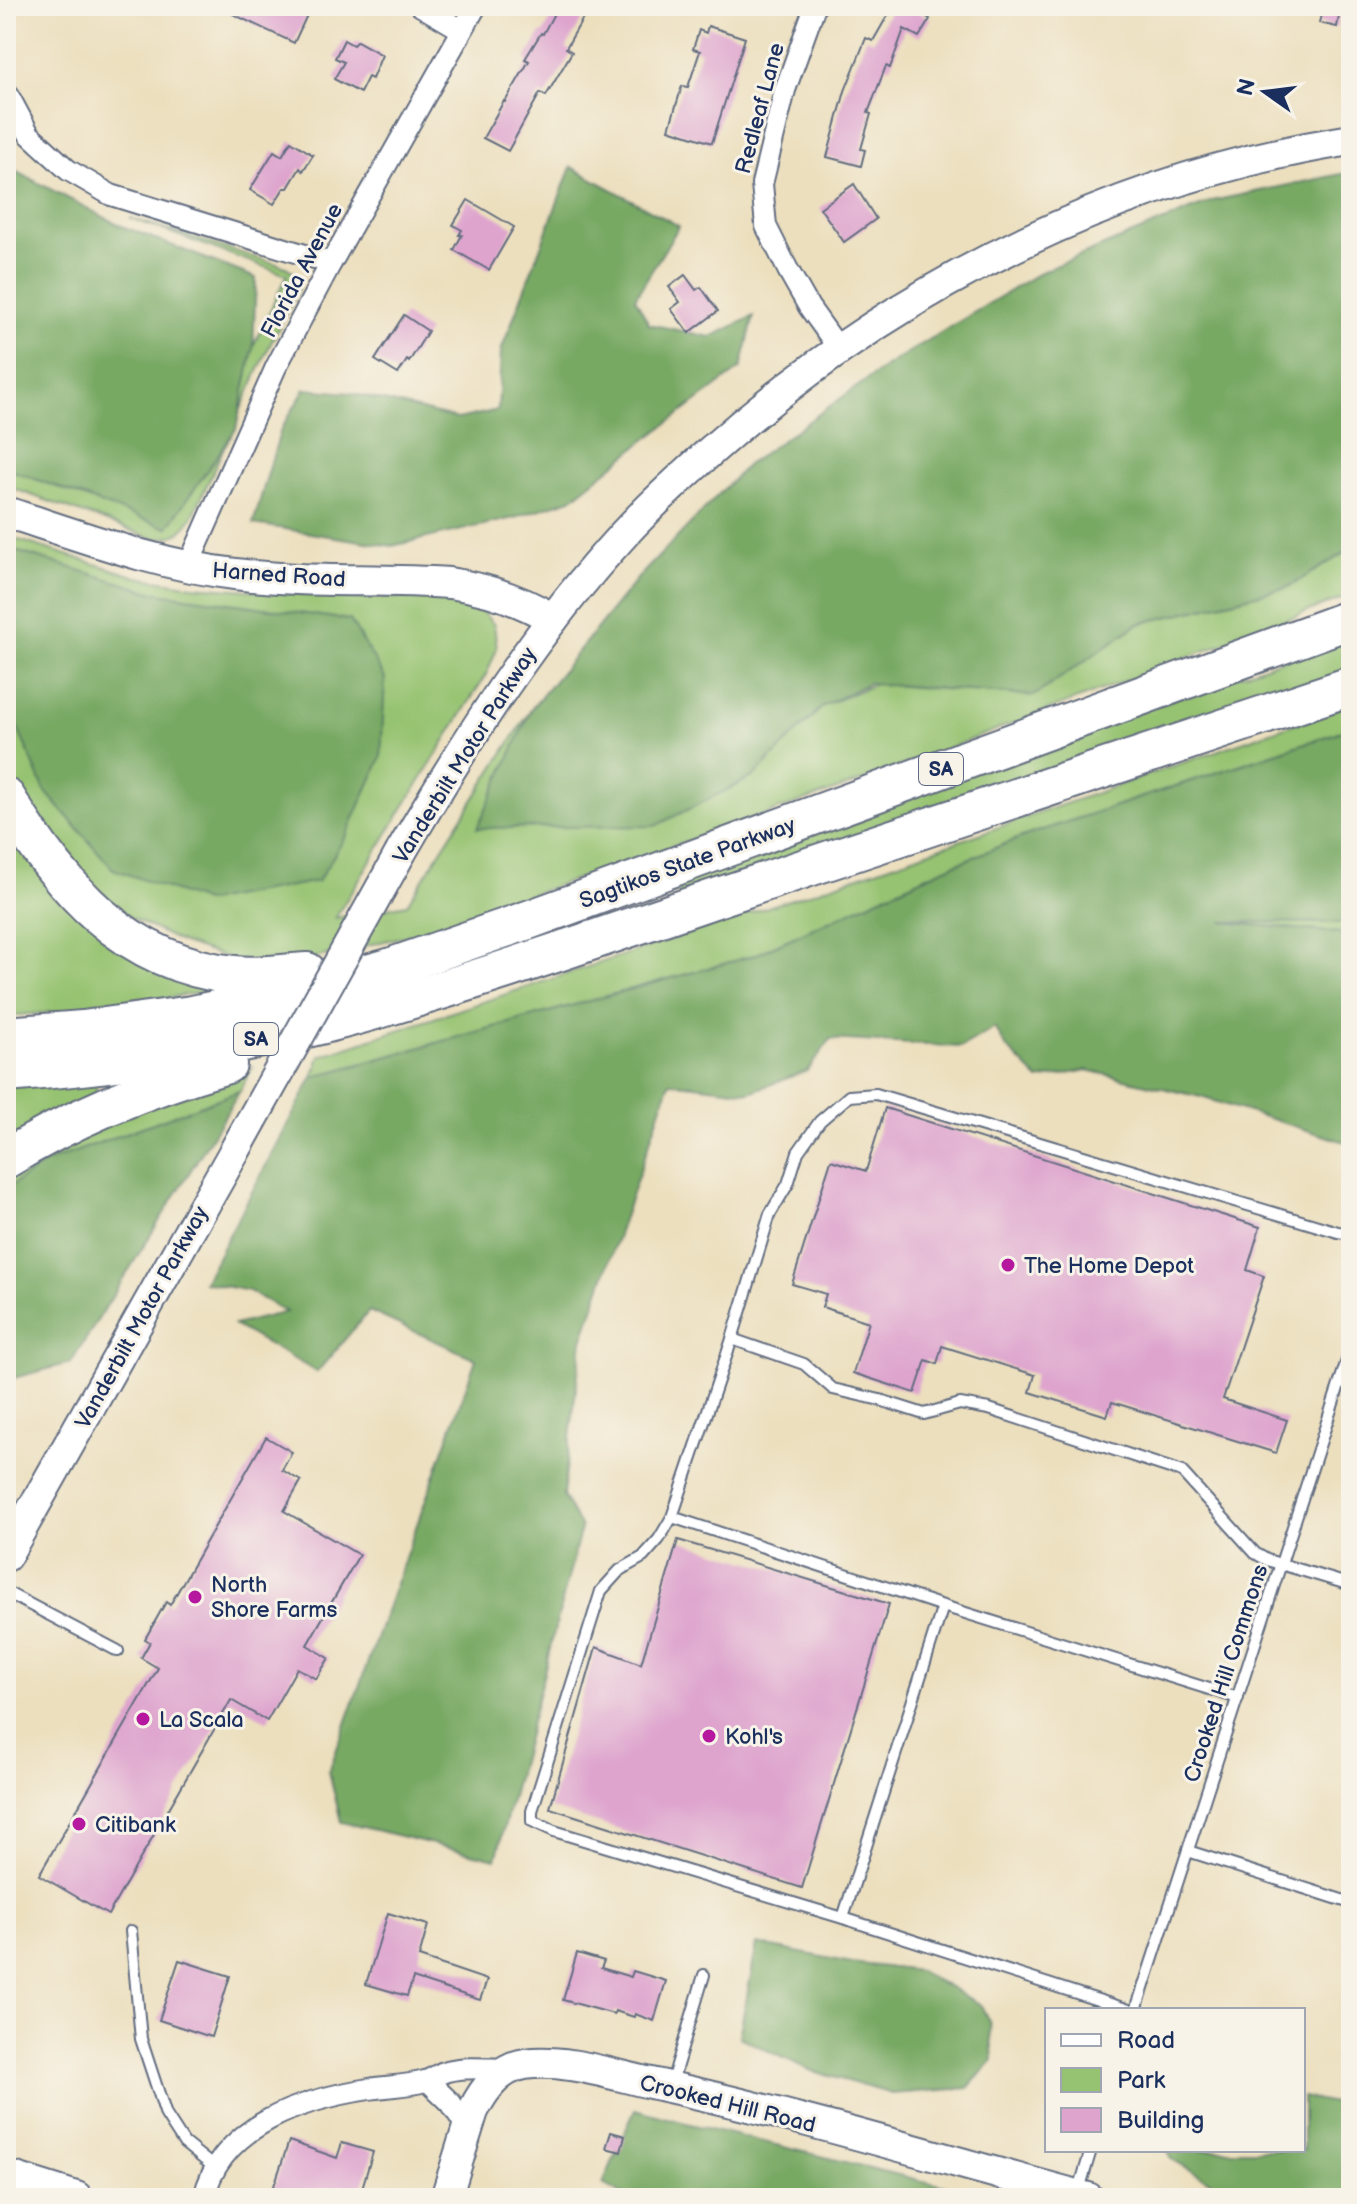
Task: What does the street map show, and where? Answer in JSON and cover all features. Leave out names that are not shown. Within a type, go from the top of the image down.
[{"type":"highway","name":"Sagtikos State Parkway","points":[[6,1036],[83,1030],[192,1015],[317,988],[389,968],[1351,619]]},
{"type":"highway","name":"Sagtikos State Parkway","points":[[6,1073],[130,1060],[265,1037],[345,1018],[499,971],[1351,686]]},
{"type":"highway","points":[[6,798],[47,861],[91,909],[131,939],[170,959],[237,976],[389,968]]},
{"type":"highway","points":[[6,1159],[62,1128],[142,1094],[223,1065],[402,1018],[499,971]]},
{"type":"main road","name":"Vanderbilt Motor Parkway","points":[[6,1556],[401,852],[478,726],[553,619],[624,535],[682,476],[771,400],[839,349],[948,280],[1021,242],[1126,199],[1294,150],[1351,140]]},
{"type":"main road","name":"Harned Road","points":[[6,512],[188,566],[280,578],[461,585],[504,596],[553,619]]},
{"type":"main road","name":"Crooked Hill Road","points":[[509,2069],[528,2064],[554,2064],[671,2087],[1082,2197]]},
{"type":"main road","points":[[446,2198],[479,2098],[509,2069]]},
{"type":"main road","points":[[6,2176],[76,2198]]},
{"type":"street","points":[[421,6],[462,30]]},
{"type":"street","name":"Florida Avenue","points":[[188,566],[276,367],[476,6]]},
{"type":"street","name":"Redleaf Lane","points":[[815,6],[785,90],[762,184],[766,226],[809,307],[839,349]]},
{"type":"street","points":[[6,91],[29,134],[68,170],[111,195],[331,263]]},
{"type":"street","points":[[204,2198],[215,2168],[227,2151],[257,2126],[284,2114],[349,2093],[428,2081],[447,2071],[509,2069]]},
{"type":"street","points":[[428,2081],[451,2103],[467,2128]]},
{"type":"lane","points":[[1123,2008],[843,1918],[554,1831],[532,1821],[532,1811],[601,1591],[620,1570],[643,1557],[672,1517],[770,1214],[788,1184],[798,1152],[820,1121],[849,1096],[876,1094],[1351,1234]]},
{"type":"lane","points":[[732,1339],[804,1364],[833,1389],[924,1414],[960,1404],[989,1409],[1182,1472],[1255,1553],[1281,1565],[1351,1585]]},
{"type":"lane","name":"Crooked Hill Commons","points":[[1137,2008],[1351,1348]]},
{"type":"lane","points":[[672,1517],[1238,1698]]},
{"type":"lane","points":[[6,1592],[118,1651]]},
{"type":"lane","points":[[843,1918],[943,1606]]},
{"type":"lane","points":[[1188,1851],[1351,1903]]},
{"type":"lane","points":[[131,1931],[141,2039],[166,2115],[184,2143],[215,2168]]},
{"type":"lane","points":[[671,2087],[704,1975]]},
{"type":"lane","points":[[1082,2197],[1091,2152]]},
{"type":"green space","points":[[6,166],[119,225],[256,278],[253,349],[236,429],[167,528],[6,468]]},
{"type":"green space","points":[[571,167],[679,226],[635,298],[649,324],[711,337],[754,316],[741,368],[571,499],[514,518],[392,546],[253,524],[281,429],[305,389],[351,393],[458,419],[498,410],[501,351]]},
{"type":"green space","points":[[1351,172],[1351,549],[1288,587],[1138,624],[1034,696],[869,683],[823,706],[753,777],[655,826],[477,828],[532,708],[637,579],[747,465],[889,364],[1041,272],[1212,201]]},
{"type":"green space","points":[[130,218],[286,267],[299,281],[298,290],[193,516],[180,532],[166,538],[152,538],[6,486],[6,468],[167,527],[287,275]]},
{"type":"green space","points":[[6,536],[137,577],[193,586],[359,598],[448,597],[481,610],[494,625],[497,648],[487,673],[335,918],[407,904],[532,708],[478,828],[753,777],[823,706],[875,684],[1034,696],[1138,624],[1288,587],[1351,549],[1351,595],[854,784],[418,933],[298,962],[237,961],[183,943],[119,912],[67,861],[6,764]]},
{"type":"green space","points":[[6,548],[151,592],[350,620],[385,678],[381,758],[347,834],[318,881],[205,902],[113,869],[45,791],[6,701],[6,668],[11,663],[6,658]]},
{"type":"green space","points":[[1351,635],[1351,672],[680,896],[672,880]]},
{"type":"green space","points":[[1351,704],[1351,728],[1025,836],[941,870],[752,956],[313,1077],[320,1056],[816,891]]},
{"type":"green space","points":[[1351,728],[1351,923],[1221,922],[1351,934],[1351,1144],[1201,1097],[1087,1070],[1039,1080],[1007,1048],[995,1028],[962,1047],[831,1039],[807,1071],[750,1092],[670,1082],[582,1341],[563,1496],[581,1528],[496,1859],[341,1822],[329,1771],[476,1359],[369,1311],[317,1372],[234,1325],[286,1312],[249,1291],[204,1282],[313,1077],[752,956],[941,870],[1025,836]]},
{"type":"green space","points":[[6,810],[38,867],[203,978],[204,992],[103,1008],[6,1016]]},
{"type":"green space","points":[[1205,921],[1351,923],[1351,934]]},
{"type":"green space","points":[[253,1066],[240,1091],[45,1163],[6,1189],[6,1172],[198,1081]]},
{"type":"green space","points":[[95,1080],[97,1094],[6,1141],[6,1086]]},
{"type":"green space","points":[[240,1091],[71,1363],[6,1380],[6,1189],[45,1163]]},
{"type":"green space","points":[[757,1944],[852,1963],[919,1971],[981,2005],[990,2024],[993,2060],[968,2088],[892,2094],[812,2071],[739,2037]]},
{"type":"green space","points":[[1305,2097],[1351,2106],[1351,2198],[1248,2198],[1225,2190],[1172,2159],[1168,2152],[1305,2152]]},
{"type":"green space","points":[[635,2109],[993,2198],[629,2198],[603,2184]]},
{"type":"building","points":[[216,6],[287,6],[307,15],[294,43]]},
{"type":"building","points":[[558,6],[590,6],[566,48],[572,52],[546,96],[540,93],[508,151],[483,138],[529,61],[525,59]]},
{"type":"building","points":[[893,6],[922,6],[918,12],[930,19],[919,37],[904,29],[890,68],[886,66],[868,113],[871,114],[861,149],[865,150],[861,166],[827,157],[845,91],[866,38],[873,41]]},
{"type":"building","points":[[1323,6],[1341,6],[1337,27],[1319,23]]},
{"type":"building","points":[[708,26],[745,38],[712,143],[669,129],[682,86],[688,87],[700,51],[693,49],[699,30],[706,33]]},
{"type":"building","points":[[344,40],[353,45],[357,41],[382,55],[372,79],[368,77],[360,93],[334,79],[344,62],[335,58]]},
{"type":"building","points":[[291,141],[313,155],[274,204],[250,190],[274,151],[282,156]]},
{"type":"building","points":[[854,184],[876,219],[844,242],[820,208]]},
{"type":"building","points":[[468,200],[514,227],[489,270],[454,250],[462,230],[453,225]]},
{"type":"building","points":[[685,275],[696,290],[701,287],[718,311],[689,333],[671,309],[680,302],[669,287]]},
{"type":"building","points":[[404,315],[428,331],[398,374],[375,360]]},
{"type":"building","name":"The Home Depot","points":[[885,1108],[1260,1227],[1247,1270],[1264,1276],[1223,1399],[1287,1420],[1276,1453],[1112,1402],[1107,1416],[1030,1392],[1035,1375],[942,1346],[937,1364],[926,1360],[915,1393],[853,1373],[869,1322],[822,1307],[826,1294],[792,1284],[831,1160],[866,1171]]},
{"type":"building","points":[[266,1437],[292,1452],[282,1470],[301,1481],[284,1511],[359,1555],[307,1645],[329,1658],[316,1679],[297,1668],[267,1721],[231,1700],[108,1915],[39,1875],[158,1668],[141,1658],[150,1642],[145,1639],[166,1602],[170,1605]]},
{"type":"building","name":"Kohl's","points":[[678,1540],[889,1604],[802,1888],[550,1808],[596,1647],[641,1664]]},
{"type":"building","points":[[388,1913],[428,1925],[419,1957],[487,1980],[480,2000],[413,1978],[407,1996],[366,1984]]},
{"type":"building","points":[[577,1953],[604,1961],[601,1968],[631,1977],[633,1971],[666,1981],[654,2021],[635,2014],[634,2017],[615,2011],[614,2014],[563,2000]]},
{"type":"building","points":[[179,1960],[230,1976],[211,2037],[159,2020]]},
{"type":"building","points":[[611,2132],[625,2136],[621,2152],[606,2148]]},
{"type":"building","points":[[289,2141],[337,2158],[342,2143],[373,2152],[359,2198],[270,2198]]},
{"type":"place","name":"The Home Depot","points":[[1008,1265]]},
{"type":"place","name":"North Shore Farms","points":[[195,1597]]},
{"type":"place","name":"La Scala","points":[[143,1719]]},
{"type":"place","name":"Kohl's","points":[[709,1736]]},
{"type":"place","name":"Citibank","points":[[79,1824]]}]
